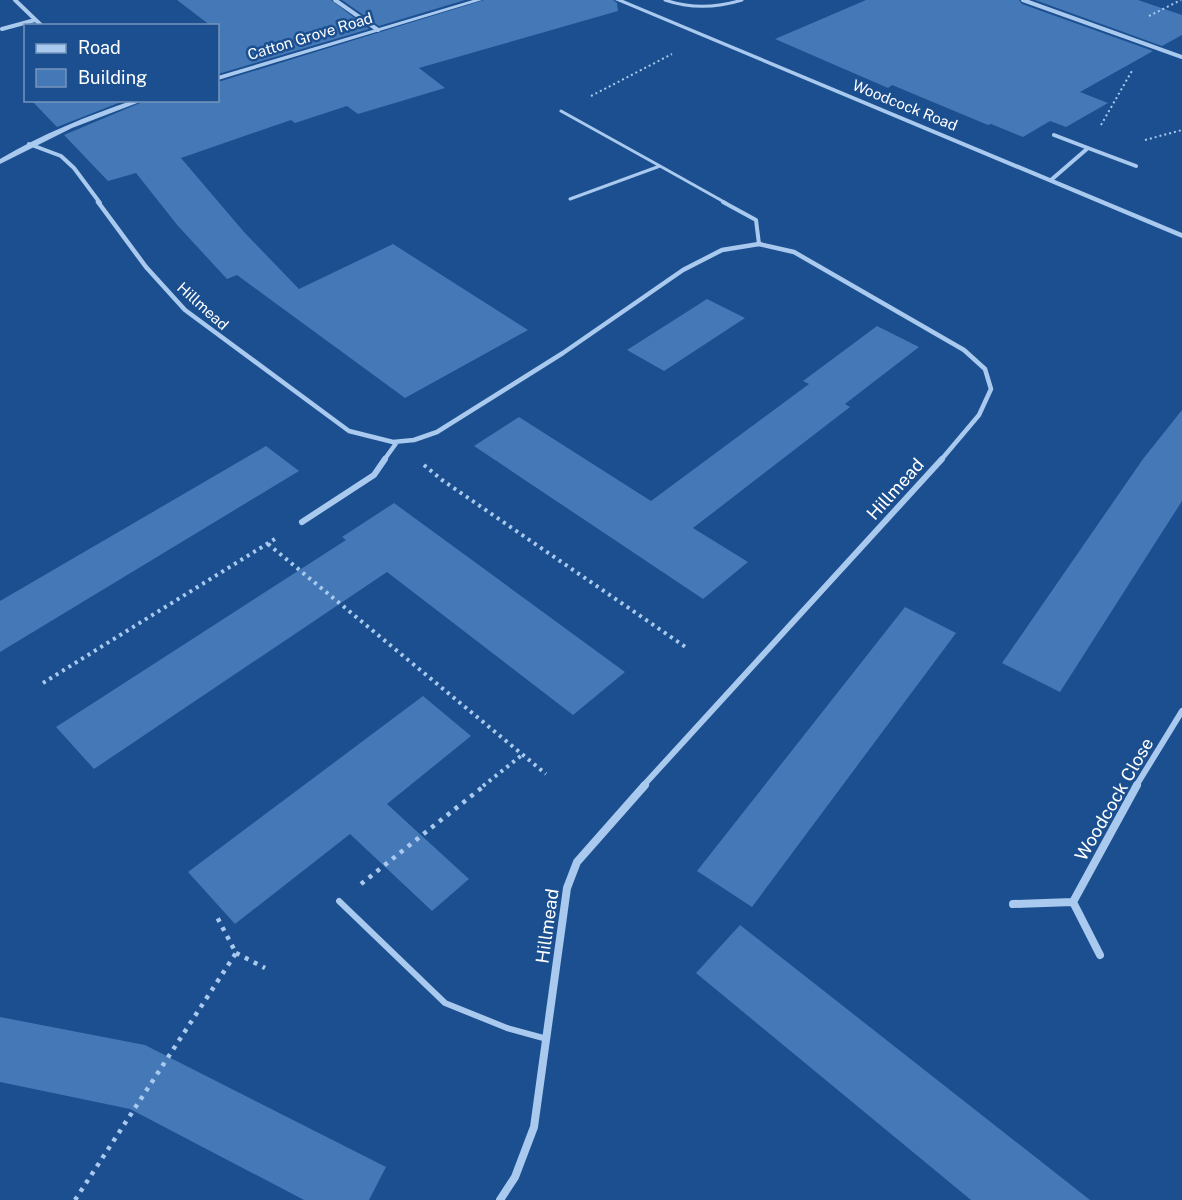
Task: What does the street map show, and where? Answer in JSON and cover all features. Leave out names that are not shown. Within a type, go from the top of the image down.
[{"type":"street","points":[[15,0],[40,24]]},
{"type":"street","points":[[335,0],[378,30]]},
{"type":"street","name":"Catton Grove Road","points":[[219,78],[479,0]]},
{"type":"street","name":"Woodcock Road","points":[[618,0],[1182,236]]},
{"type":"street","points":[[1023,0],[1182,57]]},
{"type":"street","points":[[2,29],[35,20]]},
{"type":"street","points":[[0,162],[29,144],[130,102]]},
{"type":"street","points":[[1054,135],[1136,166]]},
{"type":"street","name":"Hillmead","points":[[29,144],[61,156],[74,168],[146,267],[185,310],[349,431],[371,440],[418,441],[437,432],[563,353],[683,270],[722,249],[759,244],[794,252],[964,350],[985,369],[992,389],[979,415],[933,469],[597,837],[578,862],[567,888],[534,1127],[515,1177],[500,1200]]},
{"type":"street","points":[[1051,180],[1088,148]]},
{"type":"street","points":[[302,522],[374,475],[397,442]]},
{"type":"street","name":"Woodcock Close","points":[[1073,902],[1128,800],[1179,722],[1182,711]]},
{"type":"street","points":[[1013,904],[1073,902],[1100,955]]},
{"type":"lane","points":[[665,0],[699,8],[727,5],[742,0]]},
{"type":"lane","points":[[561,111],[756,220],[759,244]]},
{"type":"lane","points":[[570,199],[660,166]]},
{"type":"lane","points":[[339,901],[445,1003],[507,1028],[547,1040]]},
{"type":"path","points":[[561,111],[705,37]]},
{"type":"path","points":[[1097,132],[1143,51],[1152,46]]},
{"type":"path","points":[[397,442],[442,480],[687,648]]},
{"type":"path","points":[[43,683],[268,544],[546,774]]},
{"type":"path","points":[[339,901],[522,755]]},
{"type":"path","points":[[218,916],[236,953],[266,968]]},
{"type":"path","points":[[75,1200],[236,953]]},
{"type":"building","points":[[177,0],[331,0],[369,29],[219,74],[219,24],[208,24]]},
{"type":"building","points":[[342,0],[465,0],[379,26]]},
{"type":"building","points":[[484,0],[613,0],[617,3],[618,11],[419,68],[445,88],[358,114],[347,106],[295,123],[291,120],[181,158],[244,232],[299,289],[393,244],[528,330],[405,398],[237,275],[227,279],[178,226],[136,173],[108,181],[64,135],[142,102],[219,102],[219,82]]},
{"type":"building","points":[[866,0],[1019,0],[1022,4],[1153,51],[1080,92],[1108,103],[1066,127],[1050,121],[1023,137],[892,85],[888,88],[775,39]]},
{"type":"building","points":[[1035,0],[1138,0],[1182,15],[1182,35],[1162,46]]},
{"type":"building","points":[[33,102],[121,102],[57,127]]},
{"type":"building","points":[[707,299],[745,318],[664,371],[627,350]]},
{"type":"building","points":[[877,326],[919,347],[845,404],[850,407],[693,528],[748,562],[703,599],[474,446],[519,417],[651,501],[809,384],[803,381]]},
{"type":"building","points":[[1182,410],[1182,501],[1060,692],[1002,663],[1143,459]]},
{"type":"building","points":[[266,446],[299,471],[0,652],[0,601]]},
{"type":"building","points":[[394,503],[625,672],[573,715],[387,572],[94,769],[56,727],[346,540],[342,537]]},
{"type":"building","points":[[905,607],[956,633],[752,907],[697,871]]},
{"type":"building","points":[[423,696],[471,736],[387,804],[469,879],[432,911],[350,834],[235,924],[188,872]]},
{"type":"building","points":[[740,925],[1090,1200],[971,1200],[696,973]]},
{"type":"building","points":[[0,1017],[145,1045],[386,1167],[369,1200],[304,1200],[130,1109],[0,1082]]}]
